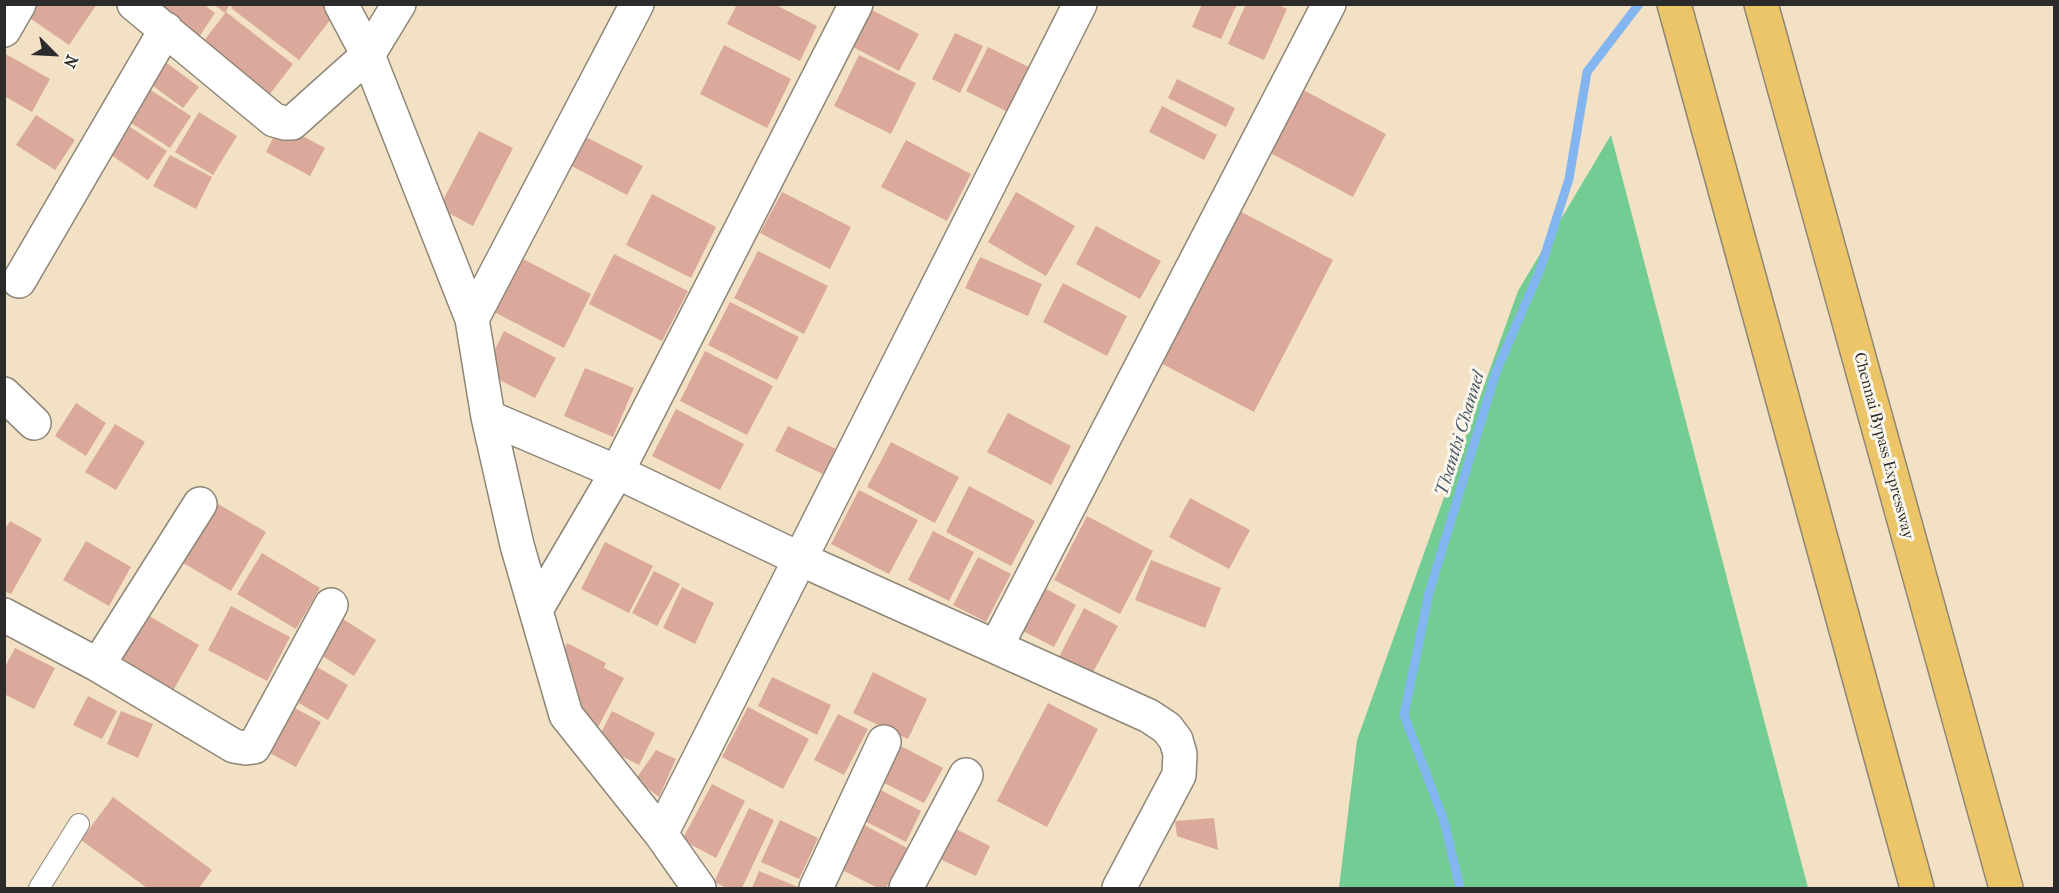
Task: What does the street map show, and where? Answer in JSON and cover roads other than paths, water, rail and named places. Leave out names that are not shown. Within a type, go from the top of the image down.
[{"type":"highway","points":[[1674,4],[1917,888]]},
{"type":"highway","name":"Chennai Bypass Expressway","points":[[1761,4],[2006,888]]},
{"type":"street","points":[[4,30],[19,4]]},
{"type":"street","points":[[134,4],[274,120],[285,123],[292,123],[368,55],[399,4]]},
{"type":"street","points":[[341,4],[368,55],[472,319],[488,417],[517,545],[537,608],[566,716],[661,834],[699,888]]},
{"type":"street","points":[[472,319],[637,4]]},
{"type":"street","points":[[537,608],[616,472],[855,4]]},
{"type":"street","points":[[661,834],[1080,4]]},
{"type":"street","points":[[996,647],[1316,9]]},
{"type":"street","points":[[19,281],[166,29]]},
{"type":"street","points":[[4,394],[34,423]]},
{"type":"street","points":[[488,417],[616,472],[800,559],[1149,716],[1167,728],[1176,740],[1180,754],[1179,775],[1119,888]]},
{"type":"street","points":[[98,665],[200,504]]},
{"type":"street","points":[[4,615],[98,665],[234,746],[254,747],[331,605]]},
{"type":"street","points":[[816,888],[884,742]]},
{"type":"street","points":[[906,888],[966,775]]},
{"type":"lane","points":[[39,888],[79,824]]},
{"type":"waterway","name":"Thanthi Channel","points":[[1460,888],[1444,821],[1404,715],[1429,593],[1496,372],[1540,270],[1569,179],[1587,72],[1639,4]]}]
